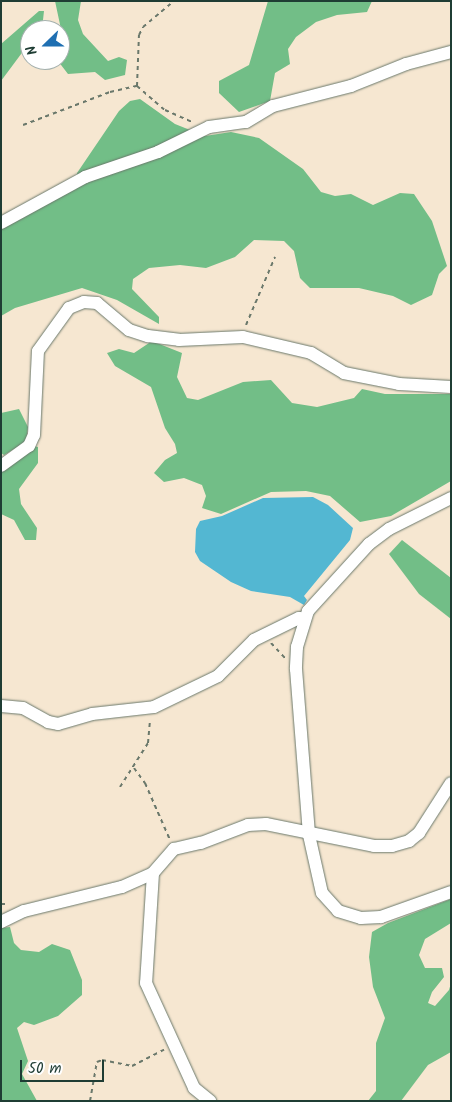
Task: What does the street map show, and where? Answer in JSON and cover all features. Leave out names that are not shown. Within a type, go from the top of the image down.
[{"type":"street","points":[[1,223],[86,177],[158,152],[209,127],[234,126],[273,106],[351,86],[406,64],[451,52]]},
{"type":"street","points":[[1,466],[29,446],[34,435],[38,352],[69,308],[84,302],[97,303],[130,330],[148,336],[179,340],[243,337],[311,352],[344,373],[399,384],[451,387]]},
{"type":"street","points":[[1,706],[23,708],[48,722],[58,724],[92,714],[154,707],[218,676],[245,648],[264,635],[309,611],[369,544],[389,529],[451,498]]},
{"type":"street","points":[[309,611],[296,669],[310,835],[322,893],[338,911],[361,918],[381,917],[451,892]]},
{"type":"street","points":[[1,922],[24,911],[122,887],[153,873],[174,849],[200,843],[248,824],[266,824],[310,835],[374,846],[392,846],[409,841],[419,832],[451,783]]},
{"type":"street","points":[[153,873],[146,982],[194,1088],[210,1101]]},
{"type":"path","points":[[137,86],[139,35],[143,27],[174,1]]},
{"type":"path","points":[[23,125],[94,97],[137,86]]},
{"type":"path","points":[[137,86],[165,110],[209,127]]},
{"type":"path","points":[[243,337],[258,292],[275,257]]},
{"type":"path","points":[[264,635],[296,669]]},
{"type":"path","points":[[120,787],[134,768],[148,743],[154,707]]},
{"type":"path","points":[[134,768],[145,783],[174,849]]},
{"type":"path","points":[[90,1101],[97,1062],[141,1064],[174,1043]]},
{"type":"green space","points":[[55,1],[81,1],[78,20],[83,34],[108,61],[119,57],[127,60],[125,75],[105,80],[95,72],[68,74],[65,70],[70,70],[70,20],[59,20]]},
{"type":"green space","points":[[268,1],[372,1],[367,12],[337,15],[316,22],[296,37],[288,49],[290,64],[275,73],[270,101],[239,112],[219,93],[219,81],[249,65]]},
{"type":"green space","points":[[39,11],[44,11],[43,20],[29,20]]},
{"type":"green space","points":[[20,28],[20,55],[1,81],[1,44]]},
{"type":"green space","points":[[140,99],[175,124],[205,136],[231,132],[259,138],[303,169],[321,192],[335,196],[351,194],[373,205],[400,193],[414,194],[432,221],[447,266],[439,274],[432,295],[411,305],[393,296],[359,288],[310,288],[300,278],[294,251],[284,241],[254,240],[235,257],[206,268],[180,265],[149,268],[133,279],[132,289],[159,317],[159,324],[117,300],[82,288],[15,308],[1,316],[1,227],[76,189],[77,173],[119,111],[130,101]]},
{"type":"green space","points":[[152,341],[182,353],[177,377],[187,398],[198,400],[243,382],[271,380],[292,403],[317,407],[354,398],[362,389],[385,394],[451,394],[451,481],[391,516],[360,522],[330,496],[306,491],[271,492],[221,514],[202,508],[206,496],[202,485],[184,478],[164,482],[154,473],[165,460],[177,453],[175,444],[165,428],[151,387],[115,366],[107,353],[119,349],[134,353]]},
{"type":"green space","points":[[19,409],[28,427],[26,442],[4,455],[1,453],[1,413]]},
{"type":"green space","points":[[34,446],[38,447],[38,463],[19,489],[21,504],[37,528],[36,540],[25,540],[14,520],[1,514],[1,471]]},
{"type":"green space","points":[[402,540],[451,578],[451,619],[419,594],[389,554]]},
{"type":"green space","points":[[451,899],[451,923],[425,939],[419,955],[425,968],[442,968],[444,977],[432,992],[428,1003],[435,1006],[449,990],[451,983],[451,1052],[428,1065],[401,1101],[368,1101],[376,1091],[376,1043],[385,1018],[373,987],[369,957],[372,932],[388,923]]},
{"type":"green space","points":[[10,927],[14,943],[21,950],[39,952],[52,944],[70,950],[82,980],[82,995],[58,1016],[34,1025],[24,1022],[17,1028],[28,1061],[22,1074],[37,1101],[1,1101],[1,928]]},
{"type":"water","points":[[313,497],[328,505],[353,528],[350,540],[304,596],[307,600],[304,605],[290,597],[251,591],[231,582],[200,561],[195,552],[196,529],[200,521],[222,516],[263,498]]}]
